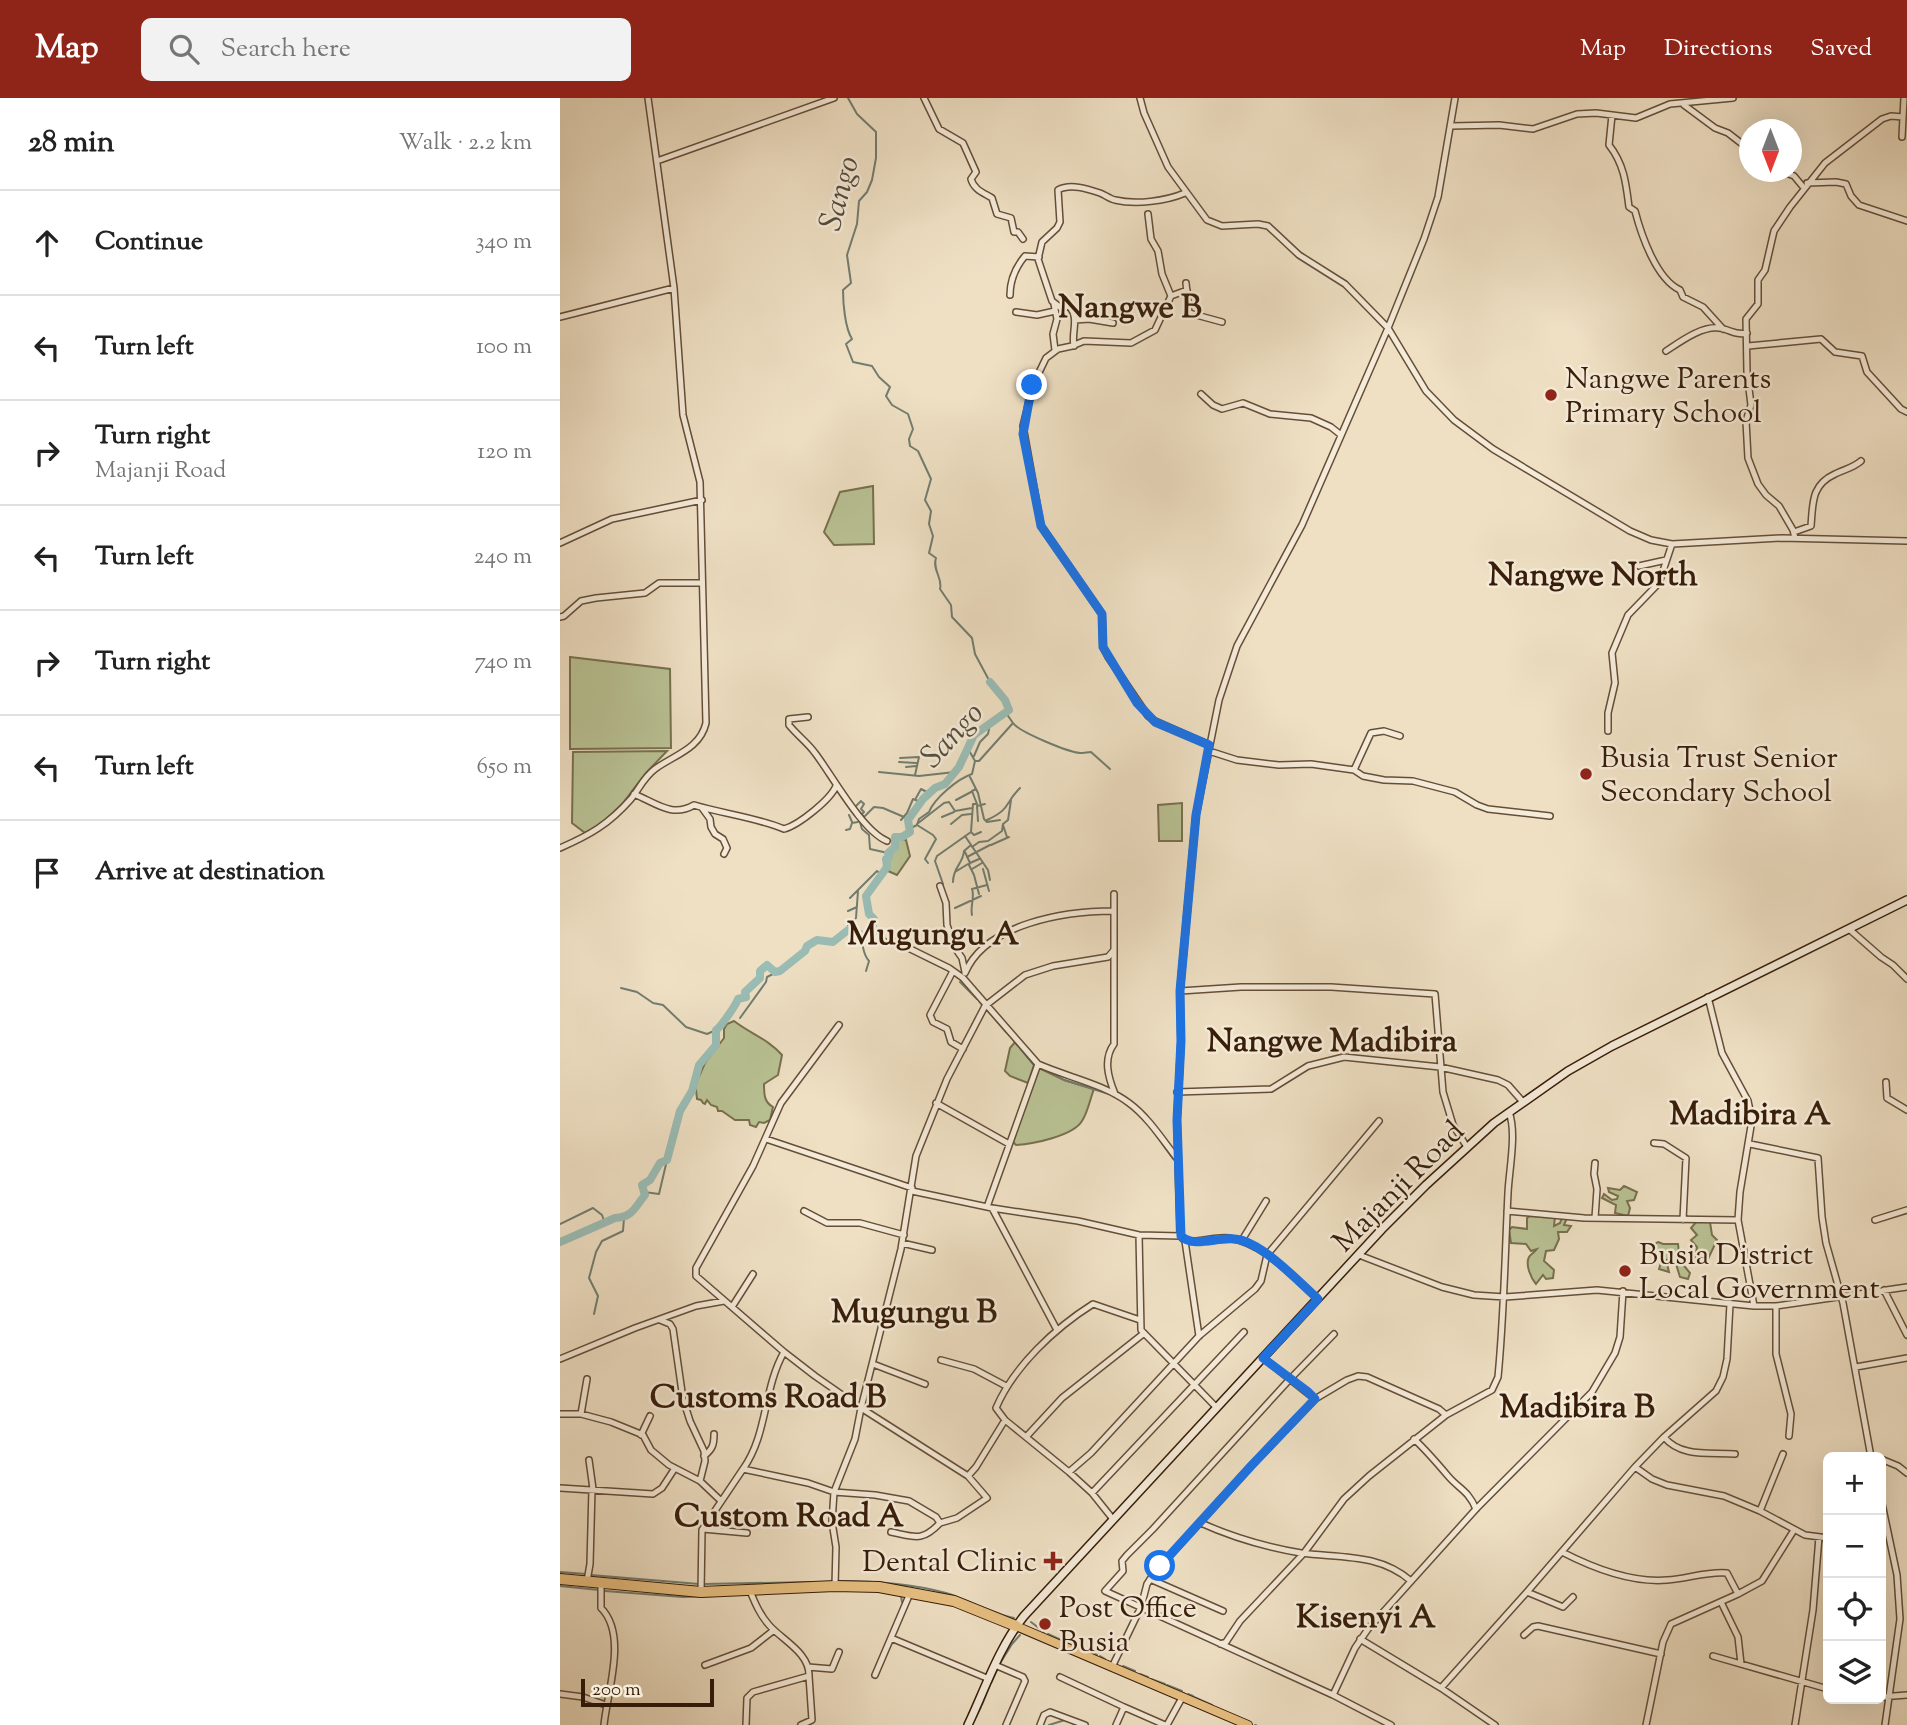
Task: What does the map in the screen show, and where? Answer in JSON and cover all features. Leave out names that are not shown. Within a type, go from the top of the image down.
[{"type":"highway","points":[[560,1579],[701,1592],[835,1586],[879,1587],[954,1601],[1016,1626]]},
{"type":"main road","name":"Majanji Road","points":[[968,1725],[1016,1626],[1112,1518],[1382,1229],[1467,1147],[1523,1102],[1612,1046],[1907,900]]},
{"type":"main road","points":[[1016,1626],[1248,1725]]},
{"type":"street","points":[[560,848],[592,835],[612,819],[655,769],[689,749],[704,732],[706,654],[702,583],[702,500],[683,415],[674,288],[648,98]]},
{"type":"street","points":[[657,161],[834,98]]},
{"type":"street","points":[[924,98],[939,129],[963,143],[976,172],[971,179],[972,183],[983,195],[992,198],[997,214],[1011,218],[1014,232],[1023,239]]},
{"type":"street","points":[[1140,98],[1143,113],[1161,153],[1199,212],[1212,223],[1222,226],[1268,226],[1299,255],[1346,285],[1388,328],[1426,391],[1469,432],[1630,530],[1651,540],[1672,544],[1794,535],[1907,541]]},
{"type":"street","points":[[1199,1336],[1183,1238],[1177,1158],[1177,1092],[1181,1041],[1180,991],[1196,815],[1209,748],[1224,680],[1234,655],[1302,525],[1388,328],[1434,209],[1455,98]]},
{"type":"street","points":[[1451,126],[1499,125],[1533,129],[1577,114],[1642,117],[1683,101],[1733,98]]},
{"type":"street","points":[[1902,137],[1905,98]]},
{"type":"street","points":[[1683,101],[1715,128],[1728,133],[1739,142]]},
{"type":"street","points":[[1612,115],[1609,145],[1620,160],[1627,183],[1629,207],[1635,211],[1653,262],[1674,287],[1680,290],[1683,297],[1703,307],[1723,329]]},
{"type":"street","points":[[1794,535],[1779,506],[1758,484],[1748,458],[1746,421],[1751,405],[1746,319],[1758,304],[1758,280],[1765,270],[1773,231],[1806,186],[1825,163],[1882,119],[1891,116],[1903,117]]},
{"type":"street","points":[[1801,182],[1806,186],[1836,182],[1846,184],[1859,205],[1907,221]]},
{"type":"street","points":[[1055,351],[1053,334],[1057,319],[1039,257],[1042,242],[1060,222],[1058,190],[1063,187],[1076,187],[1101,193],[1115,200],[1158,202],[1185,192]]},
{"type":"street","points":[[1147,214],[1151,239],[1158,251],[1162,274],[1171,296]]},
{"type":"street","points":[[1010,295],[1011,280],[1020,262],[1025,256],[1039,257]]},
{"type":"street","points":[[1223,322],[1189,313],[1186,286],[1171,296],[1154,330],[1131,343],[1084,341],[1055,351],[1046,358],[1037,375],[1023,425],[1041,526],[1102,614],[1103,647],[1137,703],[1155,722],[1237,760],[1279,765],[1311,764],[1354,770],[1370,778],[1428,784],[1455,792],[1488,809],[1550,816]]},
{"type":"street","points":[[560,317],[674,288]]},
{"type":"street","points":[[1016,312],[1037,315],[1069,306],[1073,309],[1075,320],[1074,346]]},
{"type":"street","points":[[1075,320],[1089,318],[1113,323]]},
{"type":"street","points":[[1666,351],[1693,335],[1717,327],[1737,334],[1747,333]]},
{"type":"street","points":[[1748,346],[1821,340],[1835,352],[1862,356],[1867,372],[1896,404],[1907,412]]},
{"type":"street","points":[[1201,394],[1222,409],[1243,403],[1270,414],[1311,418],[1341,435]]},
{"type":"street","points":[[1794,535],[1811,526],[1812,502],[1818,486],[1832,475],[1861,461]]},
{"type":"street","points":[[560,542],[612,519],[702,500]]},
{"type":"street","points":[[1608,731],[1608,713],[1615,683],[1612,653],[1628,615],[1659,583],[1672,544]]},
{"type":"street","points":[[1639,566],[1666,560]]},
{"type":"street","points":[[560,617],[581,601],[589,599],[645,593],[659,583],[702,583]]},
{"type":"street","points":[[808,717],[789,719],[789,725],[813,750],[837,790],[874,832],[887,841]]},
{"type":"street","points":[[1354,770],[1371,733],[1384,732],[1399,736]]},
{"type":"street","points":[[634,794],[671,811],[684,811],[694,805],[766,822],[784,830],[804,820],[837,790]]},
{"type":"street","points":[[701,807],[710,819],[711,827],[723,839],[727,848],[724,854]]},
{"type":"street","points":[[940,886],[946,903],[947,925],[955,948],[962,958],[964,976],[985,1006],[1038,1064],[1115,1094],[1141,1113],[1177,1158]]},
{"type":"street","points":[[1114,894],[1114,1044],[1107,1054],[1107,1064],[1115,1094]]},
{"type":"street","points":[[964,976],[983,947],[1025,925],[1039,919],[1114,911]]},
{"type":"street","points":[[1849,929],[1907,979]]},
{"type":"street","points":[[892,940],[964,976]]},
{"type":"street","points":[[835,1586],[836,1547],[832,1522],[834,1492],[855,1439],[904,1235],[916,1156],[936,1103],[985,1006],[1025,975],[1053,965],[1108,957],[1114,950]]},
{"type":"street","points":[[1108,957],[1114,964]]},
{"type":"street","points":[[953,971],[930,1015],[933,1022],[947,1029],[951,1042],[963,1049]]},
{"type":"street","points":[[1180,991],[1241,987],[1331,987],[1435,994],[1440,1067],[1447,1108],[1453,1125],[1467,1147]]},
{"type":"street","points":[[1708,997],[1722,1053],[1748,1101],[1752,1120],[1738,1220],[1755,1306]]},
{"type":"street","points":[[839,1026],[781,1102],[766,1139],[696,1268],[696,1276],[784,1352],[861,1408],[968,1476],[987,1498],[949,1522],[940,1523],[929,1535],[923,1537],[891,1532]]},
{"type":"street","points":[[1177,1092],[1271,1089],[1308,1066],[1345,1057],[1440,1067],[1498,1080],[1508,1086],[1523,1102]]},
{"type":"street","points":[[1038,1064],[989,1207],[1057,1330]]},
{"type":"street","points":[[1886,1082],[1887,1098],[1907,1110]]},
{"type":"street","points":[[936,1103],[1009,1143]]},
{"type":"street","points":[[1220,1644],[1226,1642],[1240,1621],[1304,1553],[1344,1499],[1446,1415],[1485,1395],[1495,1386],[1505,1297],[1512,1128],[1509,1112]]},
{"type":"street","points":[[1069,1472],[1091,1453],[1199,1336],[1255,1289],[1261,1281],[1268,1255],[1379,1121]]},
{"type":"street","points":[[766,1139],[912,1190],[989,1207],[1076,1221],[1139,1235],[1200,1242],[1219,1238],[1242,1240],[1268,1255],[1318,1299]]},
{"type":"street","points":[[1654,1143],[1664,1144],[1685,1158],[1683,1220]]},
{"type":"street","points":[[1749,1144],[1818,1158],[1826,1243],[1856,1367],[1871,1452]]},
{"type":"street","points":[[1595,1163],[1595,1218]]},
{"type":"street","points":[[1242,1240],[1266,1201]]},
{"type":"street","points":[[1875,1220],[1907,1210]]},
{"type":"street","points":[[804,1211],[827,1223],[860,1223],[904,1235]]},
{"type":"street","points":[[1507,1211],[1595,1218],[1738,1220]]},
{"type":"street","points":[[1139,1235],[1140,1320],[1143,1334],[1216,1407]]},
{"type":"street","points":[[902,1243],[932,1250]]},
{"type":"street","points":[[1359,1255],[1455,1291],[1505,1297],[1572,1291],[1623,1291],[1730,1304],[1776,1306],[1907,1287]]},
{"type":"street","points":[[732,1307],[753,1274]]},
{"type":"street","points":[[1884,1290],[1907,1335]]},
{"type":"street","points":[[1333,1695],[1360,1639],[1476,1509],[1592,1392],[1615,1353],[1620,1337],[1623,1291]]},
{"type":"street","points":[[560,1359],[696,1306],[724,1301]]},
{"type":"street","points":[[1112,1518],[1092,1493],[1005,1420],[996,1408],[1006,1386],[1057,1330],[1093,1304],[1140,1320]]},
{"type":"street","points":[[1441,1688],[1635,1467],[1716,1391],[1721,1384],[1727,1359],[1730,1304]]},
{"type":"street","points":[[1776,1306],[1776,1354],[1791,1414],[1789,1436]]},
{"type":"street","points":[[660,1320],[670,1324],[673,1329],[683,1399],[704,1456],[700,1481]]},
{"type":"street","points":[[1092,1493],[1244,1332]]},
{"type":"street","points":[[1026,1437],[1062,1398],[1143,1334]]},
{"type":"street","points":[[1334,1334],[1124,1559],[1123,1571],[1105,1591],[1333,1695],[1391,1725]]},
{"type":"street","points":[[701,1592],[703,1529],[757,1446],[767,1399],[784,1352]]},
{"type":"street","points":[[1263,1358],[1315,1399]]},
{"type":"street","points":[[1856,1367],[1907,1358]]},
{"type":"street","points":[[941,1360],[974,1370],[1006,1386]]},
{"type":"street","points":[[873,1364],[926,1384]]},
{"type":"street","points":[[1112,1667],[1141,1607],[1143,1592],[1150,1579],[1315,1399],[1347,1380],[1358,1376],[1367,1377],[1439,1409],[1446,1415]]},
{"type":"street","points":[[581,1414],[587,1379]]},
{"type":"street","points":[[560,1414],[581,1414],[611,1422],[641,1435],[647,1439],[651,1450],[675,1468],[700,1481],[720,1500]]},
{"type":"street","points":[[641,1435],[650,1416]]},
{"type":"street","points":[[968,1476],[1005,1420]]},
{"type":"street","points":[[704,1456],[714,1445],[714,1434]]},
{"type":"street","points":[[1664,1437],[1671,1446],[1681,1450],[1735,1454]]},
{"type":"street","points":[[1414,1439],[1443,1468],[1448,1477],[1463,1488],[1476,1509]]},
{"type":"street","points":[[1760,1511],[1783,1454]]},
{"type":"street","points":[[587,1581],[593,1489],[589,1460]]},
{"type":"street","points":[[1886,1461],[1907,1473]]},
{"type":"street","points":[[1635,1467],[1652,1479],[1667,1485],[1724,1496],[1760,1511],[1794,1530],[1823,1537]]},
{"type":"street","points":[[560,1488],[653,1494],[663,1488],[675,1468]]},
{"type":"street","points":[[743,1469],[808,1483],[834,1492],[875,1494],[909,1501],[936,1517],[940,1523]]},
{"type":"street","points":[[1885,1515],[1897,1575],[1900,1619],[1885,1725]]},
{"type":"street","points":[[1201,1523],[1245,1541],[1304,1553],[1362,1558],[1387,1566],[1410,1581]]},
{"type":"street","points":[[703,1529],[747,1533]]},
{"type":"street","points":[[1646,1725],[1661,1654],[1671,1624],[1762,1581],[1794,1530]]},
{"type":"street","points":[[1795,1725],[1813,1610],[1819,1537]]},
{"type":"street","points":[[1562,1552],[1597,1568],[1637,1577],[1667,1580],[1727,1573],[1738,1594]]},
{"type":"street","points":[[1150,1579],[1223,1611]]},
{"type":"street","points":[[601,1583],[601,1608],[611,1620],[614,1636],[611,1694],[606,1705],[604,1725]]},
{"type":"street","points":[[749,1589],[757,1608],[808,1667],[812,1720],[801,1725]]},
{"type":"street","points":[[875,1675],[911,1591]]},
{"type":"street","points":[[1527,1592],[1563,1607],[1573,1597]]},
{"type":"street","points":[[1721,1602],[1738,1637],[1741,1664]]},
{"type":"street","points":[[1524,1635],[1533,1626],[1538,1626],[1661,1654]]},
{"type":"street","points":[[705,1665],[751,1648],[774,1630]]},
{"type":"street","points":[[891,1637],[989,1679]]},
{"type":"street","points":[[1360,1639],[1441,1688],[1495,1725]]},
{"type":"street","points":[[808,1667],[832,1669],[839,1652]]},
{"type":"street","points":[[1713,1656],[1823,1688]]},
{"type":"street","points":[[995,1665],[1023,1677],[1025,1681],[1006,1725]]},
{"type":"street","points":[[746,1725],[747,1698],[753,1692],[809,1676]]},
{"type":"street","points":[[1060,1676],[1166,1725],[1182,1696]]},
{"type":"street","points":[[560,1694],[583,1697],[606,1705]]},
{"type":"street","points":[[1886,1696],[1907,1695]]},
{"type":"street","points":[[1116,1725],[1124,1707]]},
{"type":"street","points":[[1040,1725],[1044,1715],[1050,1712],[1085,1725]]},
{"type":"green space","points":[[873,486],[874,544],[834,545],[824,532],[840,492]]},
{"type":"green space","points":[[570,657],[670,669],[671,748],[570,749]]},
{"type":"green space","points":[[667,751],[623,803],[589,836],[572,823],[573,752]]},
{"type":"green space","points":[[1182,803],[1182,841],[1159,841],[1158,805]]},
{"type":"green space","points":[[899,839],[906,840],[910,856],[897,875],[888,871],[888,861]]},
{"type":"green space","points":[[734,1021],[782,1055],[778,1075],[764,1084],[766,1100],[773,1107],[770,1120],[759,1122],[756,1127],[750,1125],[749,1120],[735,1120],[718,1111],[717,1107],[707,1100],[703,1103],[697,1099],[696,1090],[693,1090],[705,1063],[724,1038],[724,1029]]},
{"type":"green space","points":[[1015,1042],[1034,1065],[1028,1083],[1010,1076],[1005,1071],[1010,1048]]},
{"type":"green space","points":[[1039,1068],[1064,1080],[1094,1089],[1086,1114],[1077,1126],[1052,1138],[1016,1145],[1013,1142]]},
{"type":"green space","points":[[1624,1186],[1637,1192],[1634,1200],[1627,1201],[1630,1208],[1628,1216],[1615,1213],[1616,1205],[1602,1198],[1604,1194],[1612,1200],[1617,1199],[1618,1196],[1609,1192],[1608,1188],[1620,1190]]},
{"type":"green space","points":[[1555,1217],[1554,1226],[1560,1223],[1562,1217],[1567,1218],[1564,1225],[1571,1226],[1567,1232],[1558,1232],[1559,1239],[1554,1250],[1546,1251],[1544,1261],[1554,1270],[1553,1278],[1546,1279],[1543,1275],[1536,1284],[1528,1264],[1529,1257],[1537,1249],[1531,1251],[1526,1244],[1511,1243],[1509,1230],[1512,1227],[1527,1229],[1527,1218]]},
{"type":"green space","points":[[1697,1221],[1710,1222],[1712,1235],[1717,1240],[1708,1259],[1703,1257],[1699,1263],[1695,1258],[1697,1247],[1691,1240],[1697,1235],[1691,1228]]},
{"type":"green space","points":[[1655,1244],[1678,1244],[1680,1261],[1690,1273],[1688,1279],[1680,1277],[1676,1264],[1671,1259],[1666,1260],[1669,1272],[1659,1269],[1663,1256],[1655,1252]]},
{"type":"waterway","name":"Sango","points":[[848,98],[857,114],[876,132],[876,158],[872,180],[859,201],[857,224],[847,255],[851,283],[843,290],[843,302],[852,339],[846,344],[853,362],[872,366],[890,387],[886,396],[892,405],[908,414],[913,429],[909,439],[910,446],[918,451],[931,479],[925,500],[931,511],[929,524],[933,536],[929,553],[936,558],[940,589],[951,605],[952,617],[972,638],[975,654],[990,682]]},
{"type":"waterway","name":"Sango","points":[[560,1242],[615,1218],[626,1216],[645,1195],[642,1185],[650,1180],[660,1163],[667,1160],[680,1111],[692,1091],[699,1065],[716,1045],[716,1030],[738,999],[746,997],[745,992],[760,978],[760,971],[767,965],[775,972],[780,971],[817,940],[833,942],[848,930],[863,935],[871,934],[874,919],[869,914],[866,896],[887,867],[886,859],[895,847],[895,837],[902,837],[910,832],[908,820],[923,799],[935,788],[945,784],[959,767],[974,735],[1009,710],[1005,700],[990,682]]},
{"type":"waterway","points":[[976,761],[979,761],[1013,723],[1006,713]]},
{"type":"waterway","points":[[1013,723],[1055,745],[1074,752],[1091,752],[1110,769]]},
{"type":"waterway","points":[[974,756],[980,742],[988,734],[990,724]]},
{"type":"waterway","points":[[911,828],[917,825],[919,819],[929,812],[947,790],[972,774],[975,761],[967,747]]},
{"type":"waterway","points":[[900,758],[919,757],[915,775]]},
{"type":"waterway","points":[[899,762],[916,763]]},
{"type":"waterway","points":[[906,767],[916,766]]},
{"type":"waterway","points":[[879,772],[919,776],[955,772]]},
{"type":"waterway","points":[[970,777],[978,793],[984,819],[987,822],[1000,820]]},
{"type":"waterway","points":[[987,820],[1004,809],[1020,788]]},
{"type":"waterway","points":[[916,798],[921,789],[929,793]]},
{"type":"waterway","points":[[943,884],[935,861],[937,856],[971,832],[973,804],[977,804],[972,791],[976,789]]},
{"type":"waterway","points":[[956,800],[971,792]]},
{"type":"waterway","points":[[901,820],[913,799],[921,802]]},
{"type":"waterway","points":[[972,847],[979,842],[988,841],[1002,831],[1003,824],[1008,820],[1011,800]]},
{"type":"waterway","points":[[861,801],[855,807],[864,817],[874,807],[904,817]]},
{"type":"waterway","points":[[862,802],[862,814]]},
{"type":"waterway","points":[[917,824],[944,803],[949,802],[955,811],[972,808]]},
{"type":"waterway","points":[[978,821],[977,806],[985,804]]},
{"type":"waterway","points":[[942,817],[954,812]]},
{"type":"waterway","points":[[951,824],[962,815],[971,814]]},
{"type":"waterway","points":[[849,815],[852,822]]},
{"type":"waterway","points":[[859,819],[862,829],[869,835],[870,849],[888,853]]},
{"type":"waterway","points":[[846,830],[850,829],[852,823],[858,822]]},
{"type":"waterway","points":[[917,825],[936,839],[925,859],[928,863]]},
{"type":"waterway","points":[[1003,825],[1007,837]]},
{"type":"waterway","points":[[972,833],[974,835],[981,832]]},
{"type":"waterway","points":[[965,836],[988,870],[990,880]]},
{"type":"waterway","points":[[991,845],[1009,837]]},
{"type":"waterway","points":[[953,882],[964,851],[971,845]]},
{"type":"waterway","points":[[967,857],[990,845]]},
{"type":"waterway","points":[[965,852],[970,863],[979,859]]},
{"type":"waterway","points":[[970,863],[979,894]]},
{"type":"waterway","points":[[972,869],[982,863]]},
{"type":"waterway","points":[[955,872],[968,864]]},
{"type":"waterway","points":[[983,869],[989,891]]},
{"type":"waterway","points":[[850,898],[877,871],[882,875]]},
{"type":"waterway","points":[[972,915],[972,889],[987,885]]},
{"type":"waterway","points":[[848,925],[856,918],[858,891]]},
{"type":"waterway","points":[[955,908],[981,896]]},
{"type":"waterway","points":[[848,911],[857,907]]},
{"type":"waterway","points":[[871,930],[890,941]]},
{"type":"waterway","points":[[855,932],[861,939],[869,961],[866,971]]},
{"type":"waterway","points":[[923,958],[947,970]]},
{"type":"waterway","points":[[740,1018],[767,977],[777,972]]},
{"type":"waterway","points":[[960,982],[977,999]]},
{"type":"waterway","points":[[621,988],[637,992],[653,1003],[663,1005],[686,1027],[707,1034],[716,1030]]},
{"type":"waterway","points":[[979,1001],[982,1005]]},
{"type":"waterway","points":[[987,1010],[1007,1033]]},
{"type":"waterway","points":[[1015,1042],[1034,1065]]},
{"type":"waterway","points":[[1046,1070],[1064,1080],[1109,1094]]},
{"type":"waterway","points":[[1150,1127],[1174,1160]]},
{"type":"waterway","points":[[644,1192],[659,1194],[667,1160]]},
{"type":"waterway","points":[[560,1224],[593,1208],[602,1215],[605,1223]]},
{"type":"waterway","points":[[594,1314],[598,1296],[589,1278],[596,1252],[602,1241],[623,1231],[624,1218]]},
{"type":"waterway","points":[[560,1572],[586,1574]]},
{"type":"waterway","points":[[591,1575],[699,1584]]},
{"type":"waterway","points":[[837,1581],[919,1587],[955,1596],[1014,1618]]},
{"type":"waterway","points":[[704,1584],[810,1582]]},
{"type":"waterway","points":[[560,1586],[599,1590]]},
{"type":"waterway","points":[[605,1591],[683,1597],[715,1596]]},
{"type":"waterway","points":[[901,1596],[902,1602]]},
{"type":"waterway","points":[[1031,1622],[1044,1632]]},
{"type":"waterway","points":[[1048,1634],[1059,1639]]},
{"type":"waterway","points":[[999,1665],[1020,1635]]},
{"type":"waterway","points":[[1063,1641],[1076,1647]]},
{"type":"waterway","points":[[1078,1647],[1085,1651]]},
{"type":"waterway","points":[[1090,1652],[1097,1655]]},
{"type":"waterway","points":[[1100,1656],[1105,1659]]},
{"type":"waterway","points":[[1123,1666],[1135,1671]]},
{"type":"waterway","points":[[991,1683],[997,1670]]},
{"type":"waterway","points":[[1140,1674],[1148,1677]]},
{"type":"waterway","points":[[1151,1679],[1165,1684]]},
{"type":"waterway","points":[[982,1705],[990,1685]]},
{"type":"waterway","points":[[1167,1685],[1182,1691]]},
{"type":"waterway","points":[[1188,1694],[1193,1696]]},
{"type":"waterway","points":[[1194,1697],[1212,1705]]},
{"type":"waterway","points":[[972,1725],[981,1707]]},
{"type":"waterway","points":[[1049,1725],[1065,1720]]},
{"type":"waterway","points":[[1070,1722],[1076,1725]]},
{"type":"place","name":"Nangwe Parents Primary School","points":[[1551,395]]},
{"type":"place","name":"Busia Trust Senior Secondary School","points":[[1586,774]]},
{"type":"place","name":"Busia District Local Government","points":[[1625,1271]]},
{"type":"place","name":"Dental Clinic","points":[[1053,1561]]},
{"type":"place","name":"Post Office Busia","points":[[1045,1624]]},
{"type":"district","name":"Nangwe B","points":[[1130,305]]},
{"type":"district","name":"Nangwe North","points":[[1593,573]]},
{"type":"district","name":"Mugungu A","points":[[933,932]]},
{"type":"district","name":"Nangwe Madibira","points":[[1332,1039]]},
{"type":"district","name":"Madibira A","points":[[1750,1112]]},
{"type":"district","name":"Mugungu B","points":[[914,1310]]},
{"type":"district","name":"Customs Road B","points":[[768,1395]]},
{"type":"district","name":"Madibira B","points":[[1577,1405]]},
{"type":"district","name":"Custom Road A","points":[[789,1514]]},
{"type":"district","name":"Kisenyi A","points":[[1366,1615]]},
{"type":"route","points":[[1032,385],[1023,434],[1041,526],[1102,614],[1103,647],[1137,703],[1155,722],[1209,745],[1196,815],[1180,991],[1177,1158],[1181,1236],[1185,1241],[1227,1238],[1246,1241],[1268,1255],[1318,1299],[1263,1358],[1315,1399],[1160,1566]]}]
